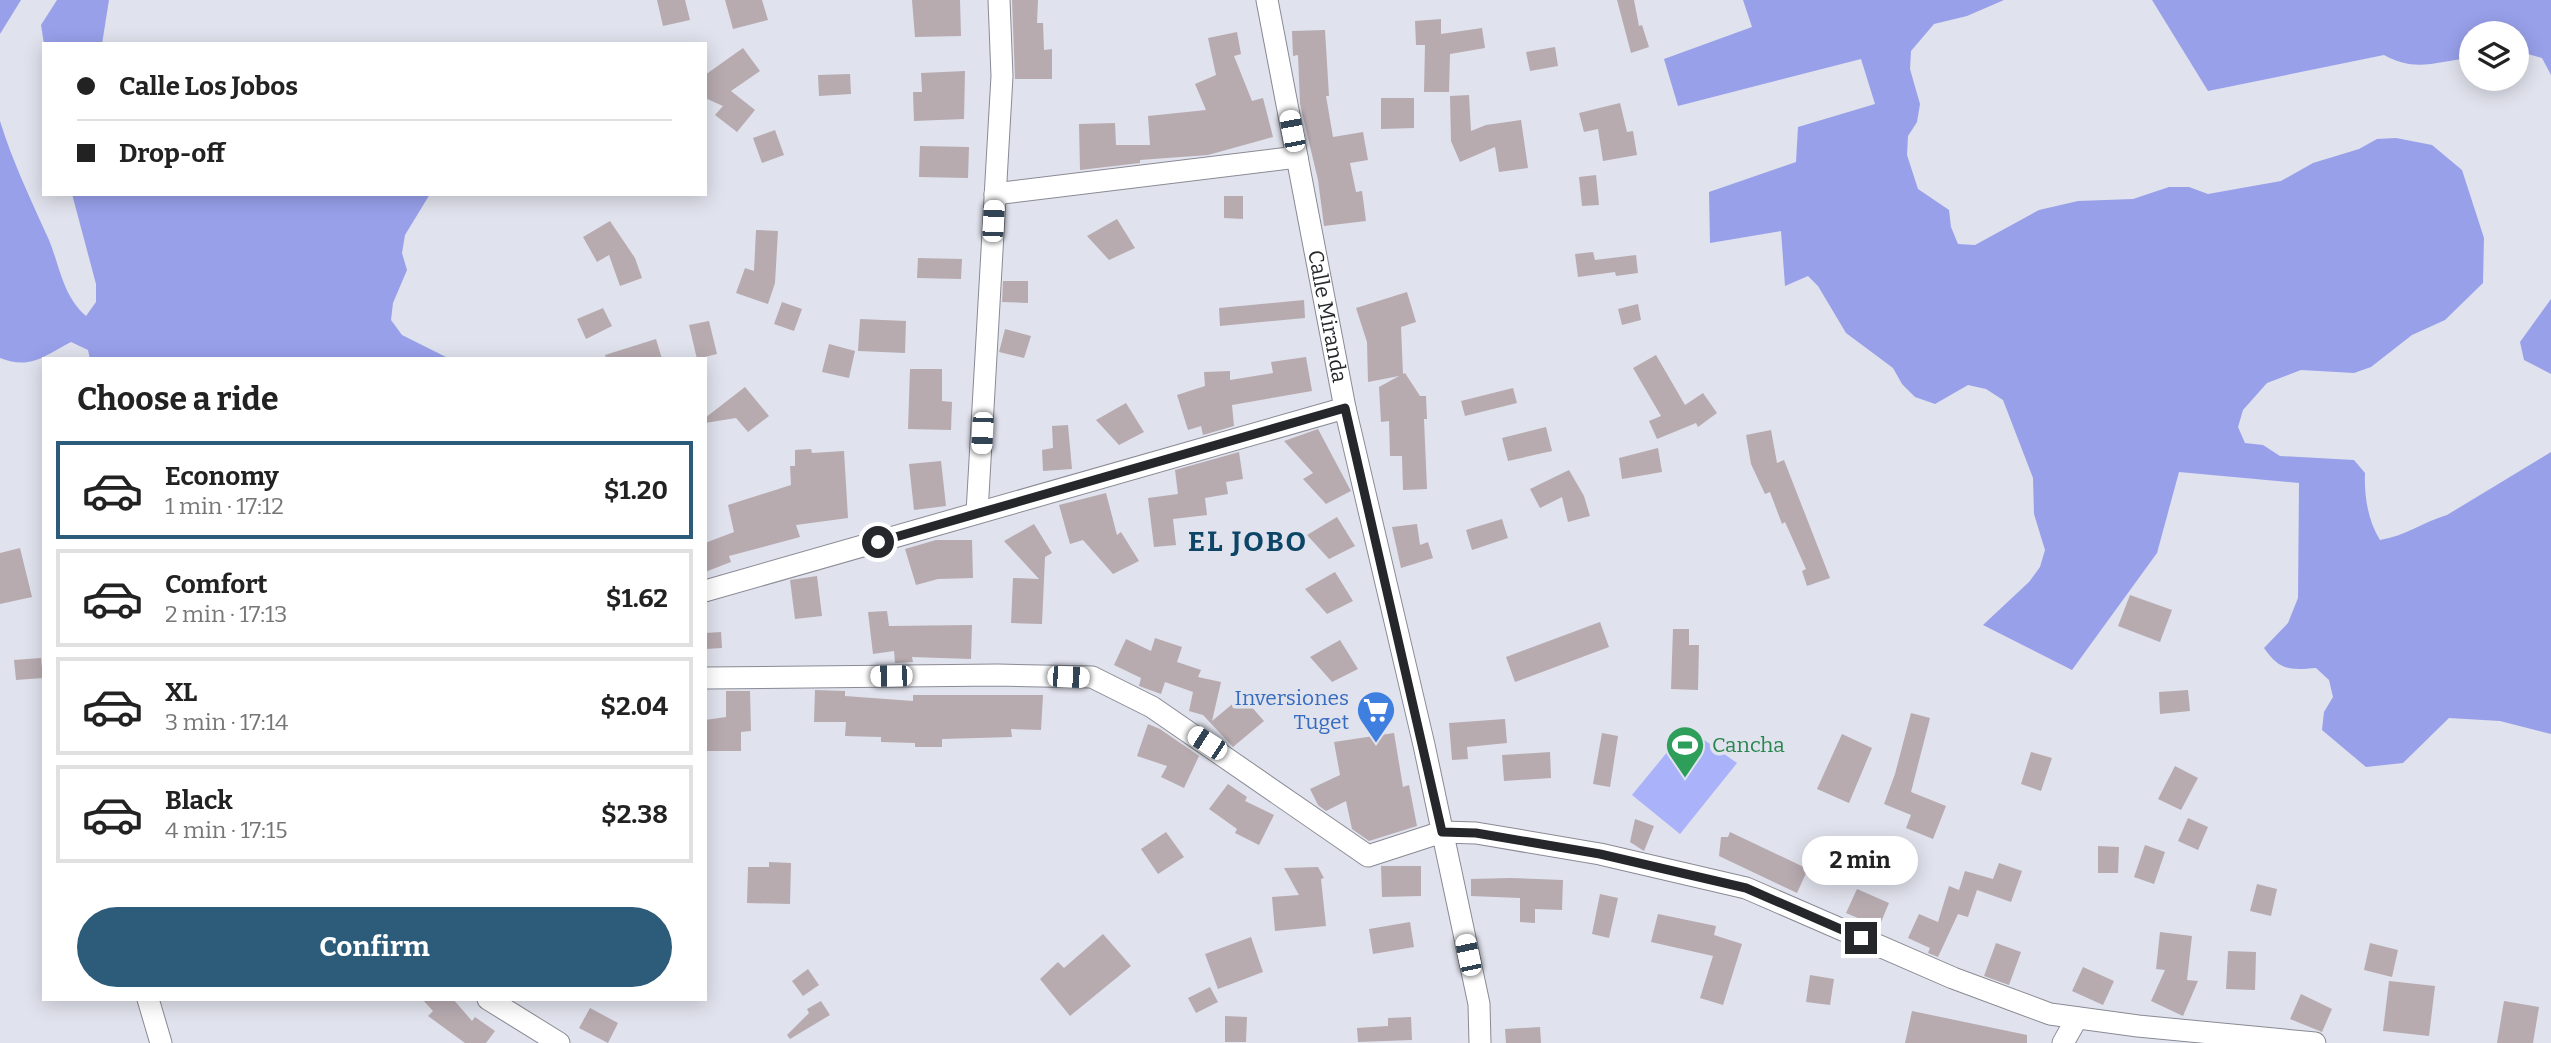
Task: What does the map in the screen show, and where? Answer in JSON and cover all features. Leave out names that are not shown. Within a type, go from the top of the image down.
[{"type":"street","points":[[977,513],[1002,76],[999,0]]},
{"type":"street","name":"Calle Miranda","points":[[1267,0],[1345,408],[1479,1004],[1480,1043]]},
{"type":"street","points":[[995,194],[1297,157]]},
{"type":"street","points":[[707,590],[1345,408]]},
{"type":"street","points":[[707,678],[998,675],[1092,677],[1152,707],[1368,856],[1442,832],[1476,833],[1600,854],[1746,888],[1952,978],[2050,1014],[2315,1043]]},
{"type":"street","points":[[149,1001],[161,1043]]},
{"type":"street","points":[[491,1001],[559,1043]]},
{"type":"street","points":[[2063,1043],[2077,1018]]},
{"type":"shaded area","points":[[0,0],[21,0],[0,34]]},
{"type":"shaded area","points":[[57,0],[109,0],[102,42],[44,42],[41,25]]},
{"type":"shaded area","points":[[1743,0],[2004,0],[1967,16],[1934,24],[1911,51],[1910,69],[1920,104],[1917,122],[1908,136],[1907,155],[1918,189],[1949,210],[1951,227],[1958,244],[1975,245],[2039,210],[2078,201],[2133,199],[2169,187],[2189,187],[2208,194],[2281,181],[2313,163],[2359,149],[2377,139],[2396,138],[2432,145],[2462,170],[2484,238],[2483,283],[2445,320],[2412,335],[2371,367],[2354,373],[2301,370],[2267,383],[2243,410],[2238,427],[2245,443],[2263,445],[2280,456],[2354,460],[2365,473],[2368,508],[2372,525],[2380,540],[2447,515],[2551,452],[2551,734],[2500,721],[2449,718],[2403,763],[2366,767],[2322,730],[2324,712],[2333,697],[2329,680],[2316,668],[2292,669],[2281,665],[2264,648],[2288,623],[2298,598],[2299,483],[2179,472],[2157,553],[2072,670],[1983,625],[2029,582],[2040,567],[2045,550],[2034,514],[2033,478],[2003,400],[1986,389],[1968,385],[1935,404],[1915,397],[1902,384],[1893,368],[1846,333],[1818,286],[1808,276],[1785,286],[1781,231],[1710,243],[1709,192],[1796,162],[1798,127],[1875,104],[1861,59],[1678,106],[1664,59],[1752,27]]},
{"type":"shaded area","points":[[2152,0],[2551,0],[2551,75],[2542,58],[2529,54],[2529,21],[2459,21],[2459,60],[2416,65],[2384,55],[2208,91]]},
{"type":"shaded area","points":[[0,121],[63,281],[72,299],[86,316],[96,302],[96,284],[73,196],[429,196],[405,235],[402,253],[407,270],[393,303],[391,320],[402,335],[446,357],[90,357],[88,350],[71,342],[29,362],[20,363],[0,358]]},
{"type":"shaded area","points":[[2551,299],[2551,374],[2524,360],[2520,342]]},
{"type":"shaded area","name":"Cancha","points":[[1687,728],[1737,763],[1680,834],[1632,795]]},
{"type":"building","points":[[657,0],[685,0],[690,20],[663,26]]},
{"type":"building","points":[[725,0],[762,0],[768,20],[733,29]]},
{"type":"building","points":[[912,0],[960,0],[961,36],[915,37]]},
{"type":"building","points":[[1012,0],[1038,0],[1037,23],[1043,23],[1044,50],[1052,49],[1052,79],[1015,79]]},
{"type":"building","points":[[1617,0],[1634,0],[1639,26],[1642,25],[1649,47],[1631,53]]},
{"type":"building","points":[[1441,19],[1441,34],[1482,28],[1485,48],[1450,54],[1449,92],[1424,92],[1425,45],[1416,45],[1415,21]]},
{"type":"building","points":[[1325,30],[1329,96],[1326,96],[1333,137],[1363,132],[1368,160],[1350,163],[1356,192],[1362,191],[1366,221],[1324,226],[1318,180],[1300,104],[1298,55],[1293,56],[1292,31]]},
{"type":"building","points":[[1237,32],[1241,54],[1234,56],[1252,101],[1263,98],[1273,137],[1208,155],[1140,160],[1140,163],[1080,170],[1079,124],[1115,123],[1116,145],[1150,145],[1148,116],[1206,110],[1195,84],[1216,75],[1208,38]]},
{"type":"building","points":[[1555,47],[1558,66],[1530,71],[1526,52]]},
{"type":"building","points":[[743,48],[760,71],[731,91],[755,110],[737,132],[715,115],[723,106],[707,99],[707,74]]},
{"type":"building","points":[[965,71],[964,119],[914,121],[913,92],[922,92],[921,73]]},
{"type":"building","points":[[850,74],[851,94],[819,96],[818,75]]},
{"type":"building","points":[[1469,95],[1471,131],[1486,125],[1521,120],[1528,168],[1499,172],[1495,147],[1460,162],[1451,141],[1450,96]]},
{"type":"building","points":[[1381,98],[1414,98],[1414,128],[1381,129]]},
{"type":"building","points":[[1620,103],[1627,132],[1633,131],[1637,155],[1603,161],[1598,129],[1584,132],[1579,113]]},
{"type":"building","points":[[775,130],[784,155],[762,163],[753,138]]},
{"type":"building","points":[[920,146],[969,147],[968,178],[919,177]]},
{"type":"building","points":[[1596,175],[1599,205],[1582,206],[1579,177]]},
{"type":"building","points":[[1224,196],[1243,196],[1243,219],[1224,218]]},
{"type":"building","points":[[1117,219],[1135,248],[1109,260],[1087,236]]},
{"type":"building","points":[[610,221],[635,258],[642,278],[620,286],[609,255],[597,262],[583,237]]},
{"type":"building","points":[[756,230],[778,231],[775,283],[768,304],[736,293],[745,268],[754,271]]},
{"type":"building","points":[[1593,252],[1595,260],[1636,255],[1638,273],[1616,276],[1615,272],[1578,277],[1575,254]]},
{"type":"building","points":[[918,258],[962,259],[961,279],[917,278]]},
{"type":"building","points":[[1003,281],[1028,281],[1028,303],[1002,302]]},
{"type":"building","points":[[1407,292],[1416,322],[1401,327],[1403,374],[1405,373],[1420,396],[1426,396],[1427,419],[1424,419],[1427,489],[1403,490],[1402,456],[1390,456],[1389,421],[1381,422],[1379,387],[1399,376],[1368,382],[1367,342],[1356,308]]},
{"type":"building","points":[[1304,300],[1305,318],[1220,326],[1219,308]]},
{"type":"building","points":[[782,302],[802,309],[794,331],[774,324]]},
{"type":"building","points":[[1638,304],[1641,320],[1622,325],[1618,309]]},
{"type":"building","points":[[603,308],[612,326],[586,339],[577,319]]},
{"type":"building","points":[[860,319],[906,321],[905,353],[858,351]]},
{"type":"building","points":[[709,321],[717,354],[697,357],[689,325]]},
{"type":"building","points":[[1005,329],[1031,336],[1024,358],[999,352]]},
{"type":"building","points":[[656,339],[661,357],[606,357]]},
{"type":"building","points":[[829,344],[855,351],[849,378],[822,372]]},
{"type":"building","points":[[1656,355],[1685,405],[1703,393],[1717,413],[1698,427],[1696,423],[1657,439],[1649,421],[1661,416],[1633,368]]},
{"type":"building","points":[[1306,357],[1312,391],[1232,405],[1234,426],[1203,435],[1201,426],[1188,430],[1177,395],[1205,386],[1204,372],[1230,371],[1230,380],[1273,373],[1271,362]]},
{"type":"building","points":[[910,369],[942,369],[942,401],[952,402],[951,430],[908,429]]},
{"type":"building","points":[[745,387],[769,416],[748,432],[736,418],[707,423],[707,416]]},
{"type":"building","points":[[1513,388],[1517,403],[1465,416],[1461,401]]},
{"type":"building","points":[[1126,403],[1144,432],[1119,445],[1096,420]]},
{"type":"building","points":[[1068,425],[1072,469],[1043,471],[1042,450],[1053,448],[1052,426]]},
{"type":"building","points":[[1546,427],[1552,451],[1508,461],[1502,438]]},
{"type":"building","points":[[1318,429],[1351,491],[1326,504],[1303,479],[1313,473],[1284,441]]},
{"type":"building","points":[[1771,430],[1777,463],[1784,460],[1830,578],[1807,586],[1802,571],[1806,569],[1785,522],[1782,524],[1770,492],[1765,494],[1751,464],[1746,435]]},
{"type":"building","points":[[1658,448],[1662,472],[1622,479],[1619,458]]},
{"type":"building","points":[[811,449],[812,453],[844,451],[848,518],[796,525],[800,537],[729,556],[731,562],[707,571],[707,542],[734,532],[728,505],[791,485],[790,466],[795,466],[795,450]]},
{"type":"building","points":[[1239,452],[1243,479],[1226,482],[1228,494],[1205,498],[1207,515],[1173,519],[1176,545],[1154,547],[1148,498],[1178,494],[1175,470]]},
{"type":"building","points":[[941,461],[946,506],[914,510],[909,464]]},
{"type":"building","points":[[1569,470],[1584,496],[1590,516],[1568,522],[1562,497],[1540,508],[1530,489]]},
{"type":"building","points":[[1106,493],[1117,535],[1121,532],[1139,561],[1113,574],[1083,540],[1070,544],[1059,505]]},
{"type":"building","points":[[1337,517],[1355,546],[1329,559],[1307,535]]},
{"type":"building","points":[[1502,519],[1508,538],[1472,550],[1466,530]]},
{"type":"building","points":[[1034,524],[1052,553],[1045,557],[1042,624],[1011,623],[1013,578],[1039,579],[1004,541]]},
{"type":"building","points":[[1417,524],[1420,545],[1428,542],[1433,558],[1401,568],[1392,527]]},
{"type":"building","points":[[936,540],[972,540],[973,578],[938,579],[916,585],[905,549]]},
{"type":"building","points":[[20,548],[32,597],[0,604],[0,553]]},
{"type":"building","points":[[1335,572],[1353,601],[1327,614],[1305,589]]},
{"type":"building","points":[[817,576],[822,616],[795,619],[790,580]]},
{"type":"building","points":[[2130,595],[2172,610],[2160,642],[2118,626]]},
{"type":"building","points":[[887,611],[889,626],[972,625],[971,659],[912,657],[913,662],[895,663],[894,651],[873,654],[868,612]]},
{"type":"building","points":[[1600,622],[1609,647],[1515,682],[1506,657]]},
{"type":"building","points":[[1673,629],[1689,629],[1689,645],[1699,645],[1698,690],[1671,689]]},
{"type":"building","points":[[721,632],[722,648],[707,649],[707,633]]},
{"type":"building","points":[[1155,638],[1182,647],[1177,662],[1201,670],[1198,677],[1221,682],[1212,721],[1242,696],[1264,721],[1233,747],[1203,715],[1189,711],[1193,692],[1165,682],[1161,694],[1139,686],[1141,678],[1114,665],[1126,639],[1151,651]]},
{"type":"building","points":[[1340,640],[1358,669],[1332,682],[1310,657]]},
{"type":"building","points":[[41,658],[42,678],[16,680],[14,660]]},
{"type":"building","points":[[815,690],[845,691],[845,696],[913,701],[913,695],[1043,695],[1041,730],[1011,729],[1012,737],[942,739],[942,747],[915,747],[915,743],[881,742],[881,737],[845,736],[846,722],[814,722]]},
{"type":"building","points":[[2188,690],[2190,711],[2160,714],[2159,692]]},
{"type":"building","points":[[726,691],[750,691],[751,731],[741,732],[741,751],[707,751],[707,720],[726,717]]},
{"type":"building","points":[[1911,713],[1930,718],[1911,792],[1946,806],[1933,839],[1906,828],[1911,815],[1884,804]]},
{"type":"building","points":[[1505,719],[1507,743],[1467,747],[1468,759],[1452,760],[1449,723]]},
{"type":"building","points":[[1148,724],[1160,729],[1199,756],[1184,788],[1161,777],[1167,766],[1137,756]]},
{"type":"building","points":[[1394,733],[1403,787],[1409,785],[1417,826],[1369,841],[1352,829],[1346,801],[1326,811],[1318,805],[1310,789],[1340,775],[1334,742]]},
{"type":"building","points":[[1602,733],[1618,736],[1610,787],[1593,784]]},
{"type":"building","points":[[1842,734],[1872,748],[1849,803],[1817,789]]},
{"type":"building","points":[[1550,752],[1551,778],[1504,781],[1502,755]]},
{"type":"building","points":[[2031,752],[2052,758],[2041,791],[2021,784]]},
{"type":"building","points":[[2175,766],[2198,778],[2181,810],[2158,799]]},
{"type":"building","points":[[1228,784],[1247,797],[1245,801],[1274,815],[1259,845],[1235,833],[1237,829],[1209,809]]},
{"type":"building","points":[[2188,818],[2208,827],[2198,850],[2178,841]]},
{"type":"building","points":[[1635,819],[1654,826],[1644,851],[1630,842]]},
{"type":"building","points":[[1166,832],[1184,857],[1158,874],[1141,849]]},
{"type":"building","points":[[1730,832],[1808,869],[1797,893],[1719,856],[1721,837],[1728,837]]},
{"type":"building","points":[[2145,845],[2165,852],[2154,884],[2134,877]]},
{"type":"building","points":[[2098,846],[2119,847],[2118,873],[2098,873]]},
{"type":"building","points":[[769,862],[791,863],[790,904],[747,903],[748,867],[769,867]]},
{"type":"building","points":[[1999,863],[2022,871],[2011,902],[1977,890],[1968,917],[1958,914],[1938,957],[1928,953],[1930,948],[1908,938],[1919,914],[1938,922],[1949,886],[1959,890],[1965,871],[1993,879]]},
{"type":"building","points":[[1381,866],[1421,866],[1421,896],[1382,897]]},
{"type":"building","points":[[1318,867],[1324,878],[1321,879],[1326,926],[1275,931],[1272,897],[1299,895],[1284,868]]},
{"type":"building","points":[[1471,879],[1563,880],[1562,910],[1535,909],[1535,923],[1520,922],[1520,898],[1471,896]]},
{"type":"building","points":[[2257,884],[2277,889],[2271,916],[2250,911]]},
{"type":"building","points":[[1857,889],[1889,903],[1879,927],[1846,913]]},
{"type":"building","points":[[1600,894],[1618,898],[1609,938],[1592,934]]},
{"type":"building","points":[[1658,914],[1716,926],[1714,935],[1742,944],[1723,1005],[1700,998],[1713,956],[1651,942]]},
{"type":"building","points":[[1410,922],[1414,947],[1373,954],[1369,929]]},
{"type":"building","points":[[2160,932],[2192,936],[2187,980],[2198,981],[2183,1016],[2151,1001],[2165,970],[2156,969]]},
{"type":"building","points":[[1103,934],[1131,966],[1070,1016],[1040,979],[1058,962],[1064,968]]},
{"type":"building","points":[[1251,937],[1263,972],[1218,989],[1205,954]]},
{"type":"building","points":[[1996,943],[2021,952],[2009,985],[1984,976]]},
{"type":"building","points":[[2370,943],[2398,950],[2392,977],[2364,970]]},
{"type":"building","points":[[2228,951],[2256,952],[2255,990],[2226,989]]},
{"type":"building","points":[[2083,967],[2114,981],[2103,1005],[2072,991]]},
{"type":"building","points":[[808,969],[819,985],[803,996],[792,981]]},
{"type":"building","points":[[1810,975],[1834,979],[1830,1005],[1806,1002]]},
{"type":"building","points":[[2389,981],[2435,986],[2429,1036],[2383,1031]]},
{"type":"building","points":[[1210,987],[1218,1002],[1196,1013],[1188,998]]},
{"type":"building","points":[[2301,994],[2332,1009],[2322,1032],[2290,1019]]},
{"type":"building","points":[[424,1001],[455,1001],[472,1021],[475,1017],[495,1031],[486,1043],[465,1043],[428,1016],[433,1011]]},
{"type":"building","points":[[821,1001],[830,1015],[790,1039],[787,1035],[809,1013],[807,1009]]},
{"type":"building","points":[[2504,1001],[2539,1007],[2533,1043],[2497,1043]]},
{"type":"building","points":[[590,1008],[618,1023],[608,1043],[579,1028]]},
{"type":"building","points":[[1912,1011],[2027,1035],[2027,1043],[1905,1043]]},
{"type":"building","points":[[1225,1016],[1247,1017],[1246,1042],[1225,1042]]},
{"type":"building","points":[[1411,1017],[1412,1040],[1358,1042],[1357,1028],[1388,1026],[1388,1018]]},
{"type":"building","points":[[1540,1027],[1541,1043],[1506,1043],[1505,1029]]},
{"type":"place","name":"Inversiones Tuget","points":[[1376,744]]},
{"type":"place","name":"Cancha","points":[[1685,779]]},
{"type":"district","name":"EL JOBO","points":[[1248,541]]},
{"type":"route","points":[[878,542],[1345,408],[1442,832],[1476,833],[1600,854],[1746,888],[1861,938]]}]
